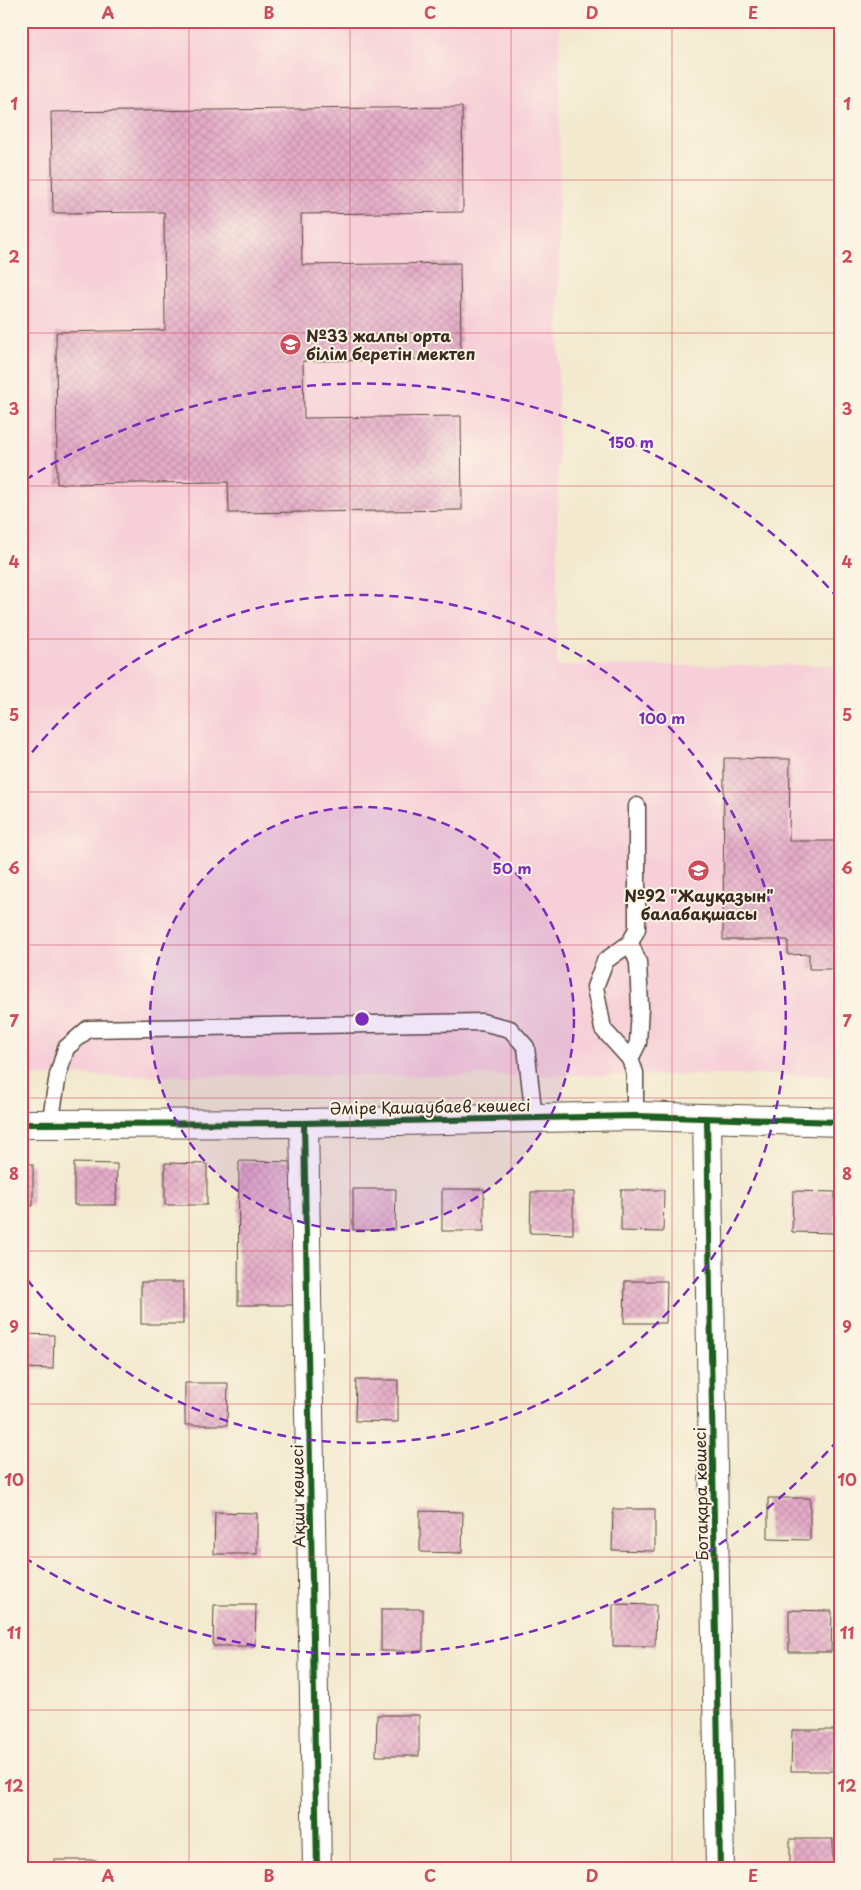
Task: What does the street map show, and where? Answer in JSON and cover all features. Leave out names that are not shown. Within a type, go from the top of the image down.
[{"type":"street","name":"Әміре Қашаубаев көшесі","points":[[21,1124],[304,1123],[635,1116],[840,1122]]},
{"type":"street","name":"Ботақара көшесі","points":[[707,1119],[720,1869]]},
{"type":"street","name":"Ақши көшесі","points":[[304,1123],[317,1869]]},
{"type":"lane","points":[[635,1116],[636,1073],[630,1058],[603,1029],[595,987],[605,961],[630,943],[637,929],[637,806]]},
{"type":"lane","points":[[630,943],[638,962],[640,1007],[638,1043],[630,1058]]},
{"type":"lane","points":[[50,1124],[58,1075],[66,1048],[88,1028],[482,1022],[510,1029],[526,1047],[534,1118]]},
{"type":"shaded area","name":"№33 жалпы орта білім беретін мектеп","points":[[21,21],[560,21],[557,666],[840,665],[840,1075],[21,1076]]},
{"type":"building","points":[[462,107],[463,212],[301,214],[302,265],[460,263],[461,359],[303,361],[304,418],[461,416],[462,510],[229,513],[228,482],[57,484],[56,332],[165,330],[164,212],[53,213],[51,112]]},
{"type":"building","points":[[724,758],[790,759],[789,841],[840,841],[840,969],[809,969],[809,954],[788,955],[788,940],[723,940]]},
{"type":"building","points":[[239,1161],[297,1162],[297,1305],[238,1305]]},
{"type":"building","points":[[74,1163],[117,1164],[116,1205],[74,1205]]},
{"type":"building","points":[[165,1163],[207,1164],[207,1205],[165,1205]]},
{"type":"building","points":[[21,1164],[33,1164],[33,1206],[21,1205]]},
{"type":"building","points":[[353,1189],[396,1189],[395,1230],[353,1230]]},
{"type":"building","points":[[442,1189],[484,1189],[484,1231],[442,1231]]},
{"type":"building","points":[[621,1190],[664,1190],[663,1232],[621,1231]]},
{"type":"building","points":[[793,1191],[835,1192],[835,1233],[792,1232]]},
{"type":"building","points":[[531,1192],[573,1192],[573,1234],[530,1233]]},
{"type":"building","points":[[625,1281],[667,1281],[666,1323],[624,1323]]},
{"type":"building","points":[[141,1282],[183,1282],[183,1324],[141,1324]]},
{"type":"building","points":[[21,1334],[54,1335],[53,1369],[21,1368]]},
{"type":"building","points":[[356,1380],[398,1380],[398,1422],[355,1421]]},
{"type":"building","points":[[185,1383],[228,1383],[227,1425],[185,1425]]},
{"type":"building","points":[[768,1498],[810,1498],[810,1540],[768,1539]]},
{"type":"building","points":[[613,1509],[655,1509],[655,1551],[612,1550]]},
{"type":"building","points":[[420,1511],[463,1512],[462,1553],[420,1552]]},
{"type":"building","points":[[215,1512],[257,1513],[257,1554],[214,1554]]},
{"type":"building","points":[[613,1604],[656,1605],[655,1646],[613,1646]]},
{"type":"building","points":[[214,1605],[256,1605],[255,1646],[213,1646]]},
{"type":"building","points":[[381,1609],[423,1609],[423,1651],[381,1651]]},
{"type":"building","points":[[789,1610],[832,1611],[831,1652],[789,1652]]},
{"type":"building","points":[[377,1715],[419,1715],[419,1756],[376,1756]]},
{"type":"building","points":[[792,1730],[834,1730],[833,1771],[791,1771]]},
{"type":"building","points":[[790,1839],[833,1839],[833,1869],[790,1869]]},
{"type":"building","points":[[54,1860],[96,1860],[96,1869],[54,1869]]},
{"type":"cycle path","points":[[21,1124],[304,1123],[635,1116],[840,1122]]},
{"type":"cycle path","points":[[707,1119],[720,1869]]},
{"type":"cycle path","points":[[304,1123],[317,1869]]},
{"type":"place","name":"№33 жалпы орта білім беретін мектеп","points":[[290,344]]},
{"type":"place","name":"№92 \"Жауқазын\" балабақшасы","points":[[699,871]]}]
